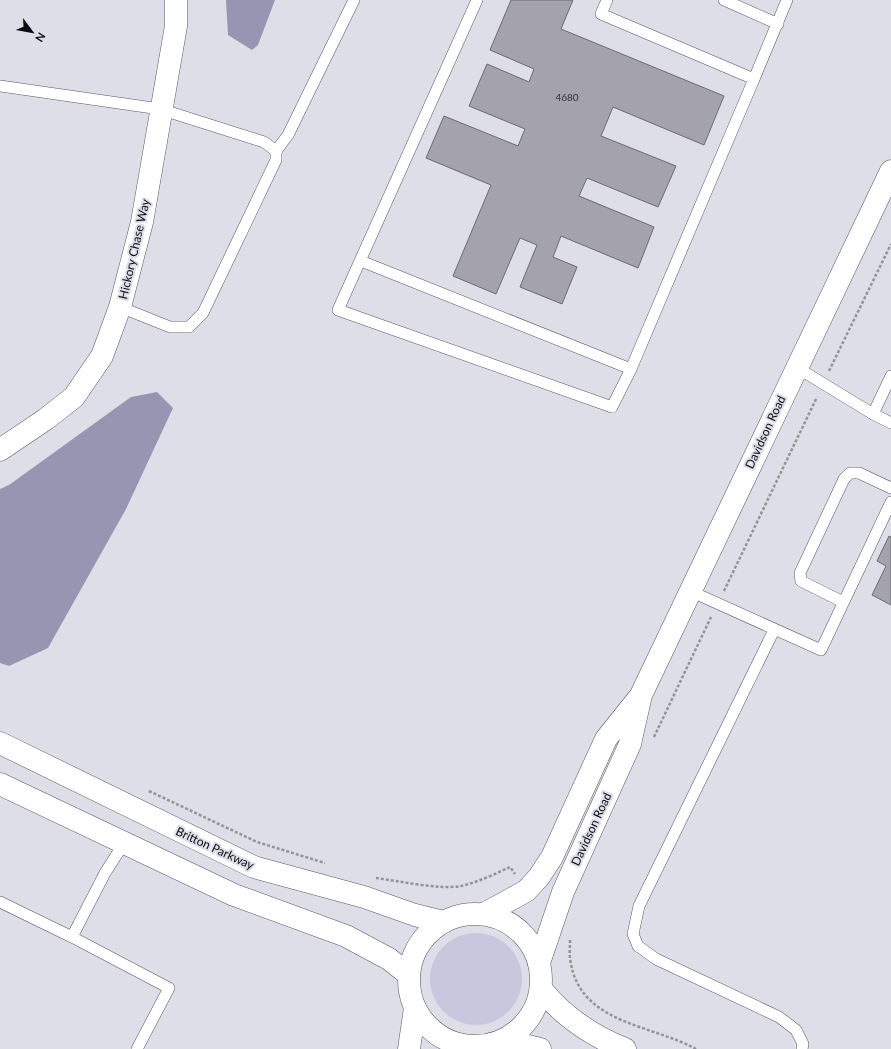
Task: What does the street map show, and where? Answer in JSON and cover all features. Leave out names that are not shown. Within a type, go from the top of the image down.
[{"type":"main road","name":"Hickory Chase Way","points":[[0,450],[46,419],[74,397],[102,356],[120,307],[142,222],[160,109],[176,26],[176,0]]},
{"type":"main road","name":"Davidson Road","points":[[539,963],[563,892],[630,744],[641,695],[796,367],[891,171]]},
{"type":"main road","name":"Davidson Road","points":[[484,914],[526,891],[539,877],[552,858],[606,739],[641,695]]},
{"type":"main road","name":"Britton Parkway","points":[[0,743],[254,867],[364,897],[415,915],[443,922]]},
{"type":"main road","points":[[0,784],[234,895],[346,936],[389,960],[409,975]]},
{"type":"main road","points":[[484,914],[502,920],[519,930],[531,945],[539,963],[541,989],[534,1010],[522,1027],[504,1040],[478,1048],[464,1046],[448,1041],[435,1033],[423,1022],[415,1008],[410,992],[409,975],[414,954],[426,936],[443,922],[463,915],[484,914]]},
{"type":"main road","points":[[541,989],[554,1005],[569,1018],[608,1042],[625,1049]]},
{"type":"main road","points":[[409,1049],[415,1008]]},
{"type":"main road","points":[[504,1040],[540,1049]]},
{"type":"lane","points":[[120,307],[170,327],[190,327],[203,313],[276,160],[276,151],[288,135],[354,0]]},
{"type":"lane","points":[[477,0],[338,310],[612,407],[631,369],[787,0]]},
{"type":"lane","points":[[607,0],[601,14],[754,80]]},
{"type":"lane","points":[[724,0],[778,24]]},
{"type":"lane","points":[[0,86],[160,109],[264,142],[276,151]]},
{"type":"lane","points":[[361,261],[631,369]]},
{"type":"lane","points":[[796,367],[873,414],[891,423]]},
{"type":"lane","points":[[873,414],[891,376]]},
{"type":"lane","points":[[843,602],[801,581],[800,573],[844,479],[850,473],[859,473],[891,488]]},
{"type":"lane","points":[[690,591],[821,650],[891,502]]},
{"type":"lane","points":[[774,630],[639,906],[633,934],[638,946],[656,959],[779,1017],[796,1030],[803,1044],[802,1049]]},
{"type":"lane","points":[[72,938],[105,873],[124,843]]},
{"type":"lane","points":[[0,902],[169,988],[137,1049]]},
{"type":"path","points":[[652,740],[891,244]]},
{"type":"path","points":[[257,842],[332,865]]},
{"type":"path","points":[[370,877],[434,886],[460,886],[481,880],[510,867]]},
{"type":"path","points":[[570,938],[571,965],[580,986],[589,1001],[631,1024],[696,1049]]},
{"type":"shaded area","points":[[226,0],[275,0],[258,45],[252,50],[228,35]]},
{"type":"shaded area","points":[[157,392],[173,408],[126,509],[48,648],[9,666],[0,663],[0,489],[9,485],[131,397]]},
{"type":"shaded area","points":[[476,933],[494,937],[508,947],[518,961],[522,979],[518,997],[508,1011],[494,1021],[476,1025],[458,1021],[444,1011],[434,997],[430,979],[434,961],[444,947],[458,937]]},
{"type":"building","points":[[511,0],[573,0],[561,29],[724,96],[704,145],[613,107],[601,136],[676,166],[658,207],[587,178],[579,196],[654,227],[638,268],[561,236],[553,257],[577,267],[562,304],[520,287],[537,245],[520,238],[496,294],[453,276],[491,185],[426,158],[444,116],[518,146],[525,129],[469,106],[487,64],[529,82],[534,69],[490,50]]},
{"type":"building","points":[[889,536],[891,537],[891,605],[872,595],[886,566],[877,561]]}]
